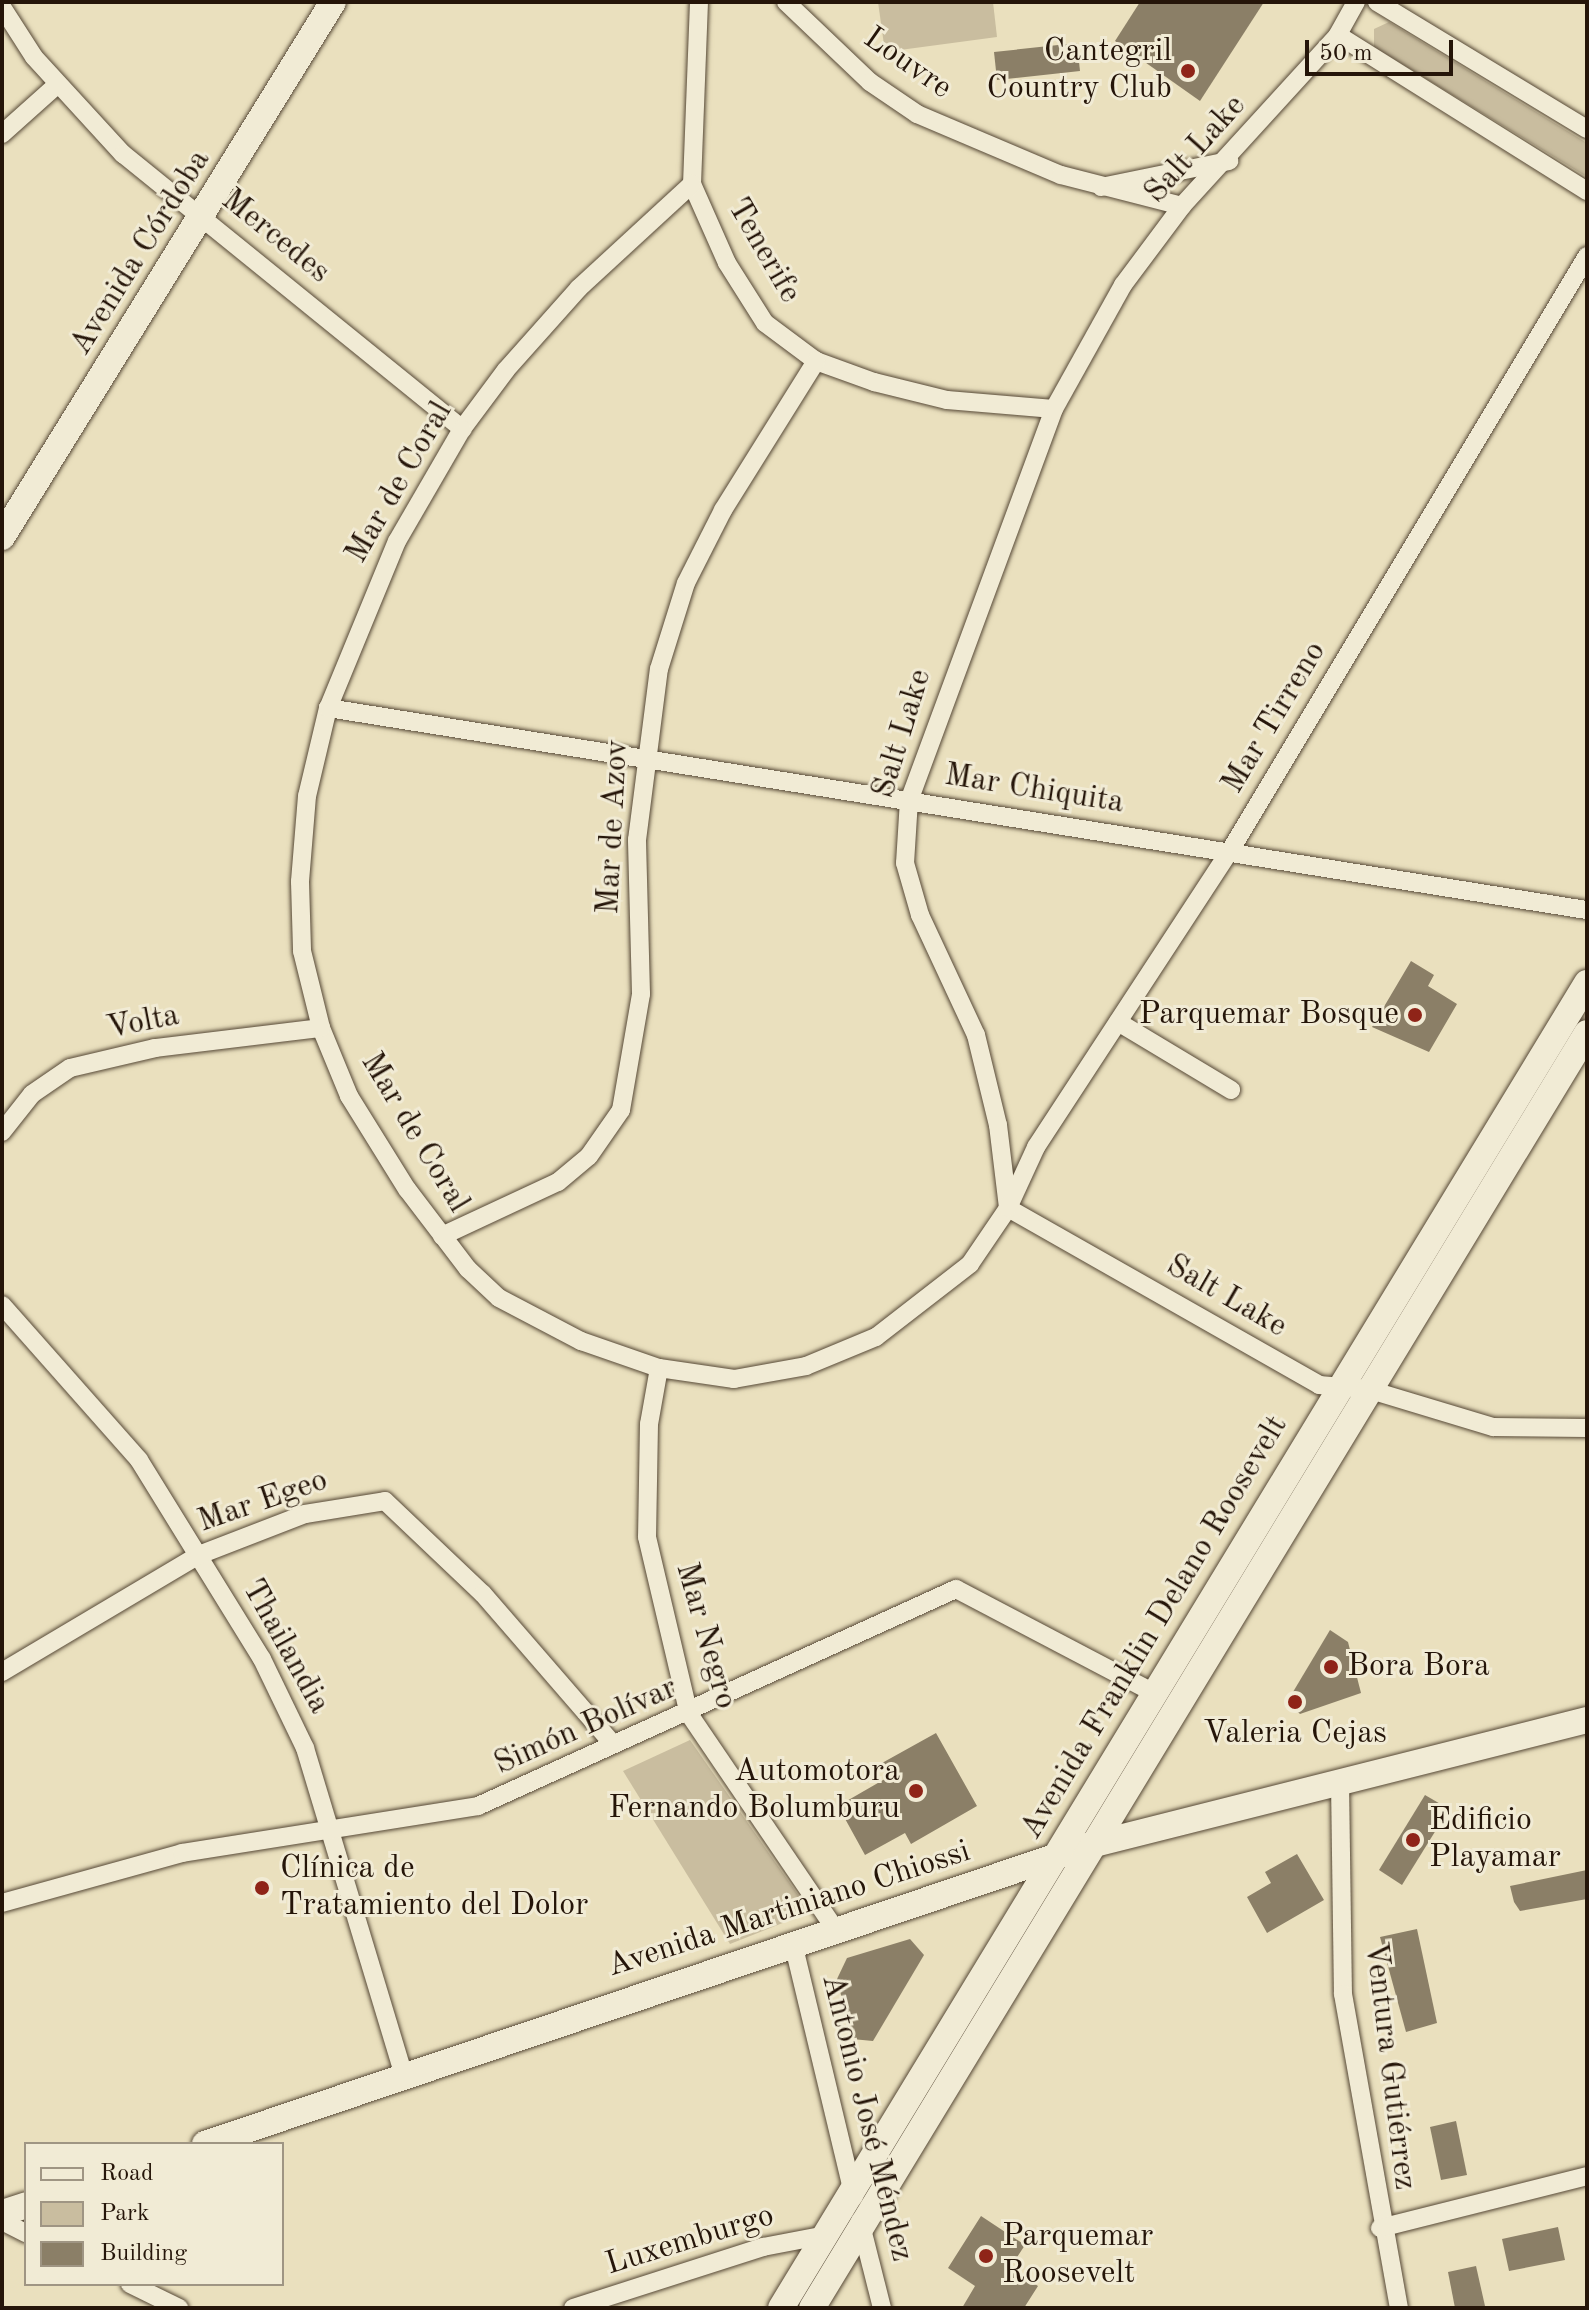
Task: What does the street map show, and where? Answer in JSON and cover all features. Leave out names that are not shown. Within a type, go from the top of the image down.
[{"type":"main road","name":"Avenida Córdoba","points":[[2,537],[204,218],[333,2]]},
{"type":"main road","name":"Avenida Franklin Delano Roosevelt","points":[[781,2308],[1341,1387],[1577,1020],[1587,983]]},
{"type":"main road","name":"Avenida Franklin Delano Roosevelt","points":[[812,2308],[1087,1846],[1587,1033]]},
{"type":"main road","name":"Avenida Martiniano Chiossi","points":[[211,2142],[1087,1846],[1587,1720]]},
{"type":"main road","points":[[2,2213],[24,2206]]},
{"type":"street","name":"Tenerife","points":[[699,2],[692,184],[727,263],[765,323],[816,361],[947,400],[1054,409]]},
{"type":"street","name":"Louvre","points":[[786,2],[870,82],[917,114],[996,152],[1149,203],[1182,206]]},
{"type":"street","name":"Salt Lake","points":[[1356,2],[1338,35],[1229,161],[1182,206],[1123,285],[1054,409],[909,800],[905,863],[920,915],[976,1035],[1008,1208],[1319,1385],[1367,1389],[1493,1427],[1587,1428]]},
{"type":"street","points":[[1377,2],[1587,129]]},
{"type":"street","name":"Mercedes","points":[[2,7],[58,84],[123,154],[462,429]]},
{"type":"street","points":[[1338,35],[1587,191]]},
{"type":"street","points":[[2,134],[58,84]]},
{"type":"street","points":[[1099,187],[1229,161]]},
{"type":"street","points":[[1149,203],[1152,176]]},
{"type":"street","name":"Mar de Coral","points":[[692,184],[579,288],[462,429],[361,614],[328,708],[307,796],[300,882],[302,951],[321,1028],[349,1096],[442,1236],[499,1298],[534,1319],[659,1368],[734,1379],[806,1366],[876,1337],[970,1264],[1008,1208]]},
{"type":"street","name":"Mar Tirreno","points":[[1008,1208],[1036,1147],[1230,851],[1587,256]]},
{"type":"street","name":"Mar de Azov","points":[[442,1236],[558,1182],[589,1156],[621,1110],[641,994],[637,840],[644,756],[659,669],[686,583],[816,361]]},
{"type":"street","name":"Mar Chiquita","points":[[328,708],[644,756],[1587,910]]},
{"type":"street","points":[[1118,1022],[1231,1090]]},
{"type":"street","name":"Volta","points":[[2,1132],[32,1094],[70,1068],[155,1048],[321,1028]]},
{"type":"street","name":"Thailandia","points":[[2,1305],[139,1460],[199,1555],[293,1722],[332,1831],[404,2076]]},
{"type":"street","name":"Mar Negro","points":[[659,1368],[647,1454],[647,1537],[689,1714],[835,1929]]},
{"type":"street","name":"Mar Egeo","points":[[2,1672],[199,1555],[305,1514],[385,1501],[483,1594],[613,1744]]},
{"type":"street","name":"Simón Bolívar","points":[[2,1903],[182,1853],[478,1806],[613,1744],[689,1714],[956,1589],[1154,1693]]},
{"type":"street","name":"Ventura Gutiérrez","points":[[1340,1782],[1343,1994],[1380,2228],[1399,2308]]},
{"type":"street","name":"Antonio José Méndez","points":[[793,1943],[882,2308]]},
{"type":"street","points":[[1380,2228],[1587,2176]]},
{"type":"street","points":[[2,2221],[24,2232]]},
{"type":"street","name":"Luxemburgo","points":[[573,2308],[763,2247],[826,2235]]},
{"type":"street","points":[[134,2286],[179,2308]]},
{"type":"green space","name":"Cantegril Country Club","points":[[878,2],[993,2],[997,37],[885,52]]},
{"type":"green space","points":[[1389,22],[1587,143],[1587,177],[1374,47],[1374,29]]},
{"type":"green space","points":[[690,1740],[810,1912],[730,1944],[623,1771]]},
{"type":"building","name":"Cantegril Country Club","points":[[1140,2],[1264,2],[1200,101],[1115,41]]},
{"type":"building","points":[[1077,43],[1080,71],[997,80],[994,52]]},
{"type":"building","name":"Parquemar Bosque","points":[[1411,961],[1434,975],[1428,986],[1457,1004],[1429,1052],[1372,1027]]},
{"type":"building","name":"Bora Bora","points":[[1330,1630],[1348,1642],[1361,1693],[1300,1714],[1287,1702]]},
{"type":"building","name":"Automotora Fernando Bolumburu","points":[[936,1733],[977,1806],[911,1844],[905,1833],[865,1855],[838,1806],[890,1776],[882,1763]]},
{"type":"building","name":"Edificio Playamar","points":[[1425,1795],[1449,1809],[1402,1885],[1379,1870]]},
{"type":"building","points":[[1297,1854],[1324,1900],[1267,1933],[1247,1897],[1271,1883],[1265,1872]]},
{"type":"building","points":[[1587,1870],[1587,1899],[1520,1911],[1514,1902],[1510,1886]]},
{"type":"building","points":[[1417,1929],[1437,2023],[1406,2032],[1380,1937]]},
{"type":"building","points":[[910,1939],[924,1955],[873,2041],[852,2039],[837,1979],[847,1958]]},
{"type":"building","points":[[1456,2121],[1467,2175],[1441,2180],[1430,2127]]},
{"type":"building","name":"Parquemar Roosevelt","points":[[981,2216],[1025,2245],[1010,2268],[1038,2286],[1024,2308],[962,2308],[975,2286],[948,2268]]},
{"type":"building","points":[[1558,2227],[1565,2260],[1509,2271],[1502,2239]]},
{"type":"building","points":[[1476,2266],[1485,2306],[1455,2308],[1448,2272]]},
{"type":"place","name":"Cantegril Country Club","points":[[1188,71]]},
{"type":"place","name":"Parquemar Bosque","points":[[1415,1015]]},
{"type":"place","name":"Bora Bora","points":[[1331,1667]]},
{"type":"place","name":"Valeria Cejas","points":[[1295,1702]]},
{"type":"place","name":"Automotora Fernando Bolumburu","points":[[916,1791]]},
{"type":"place","name":"Edificio Playamar","points":[[1413,1840]]},
{"type":"place","name":"Clínica de Tratamiento del Dolor","points":[[262,1888]]},
{"type":"place","name":"Parquemar Roosevelt","points":[[986,2256]]}]
